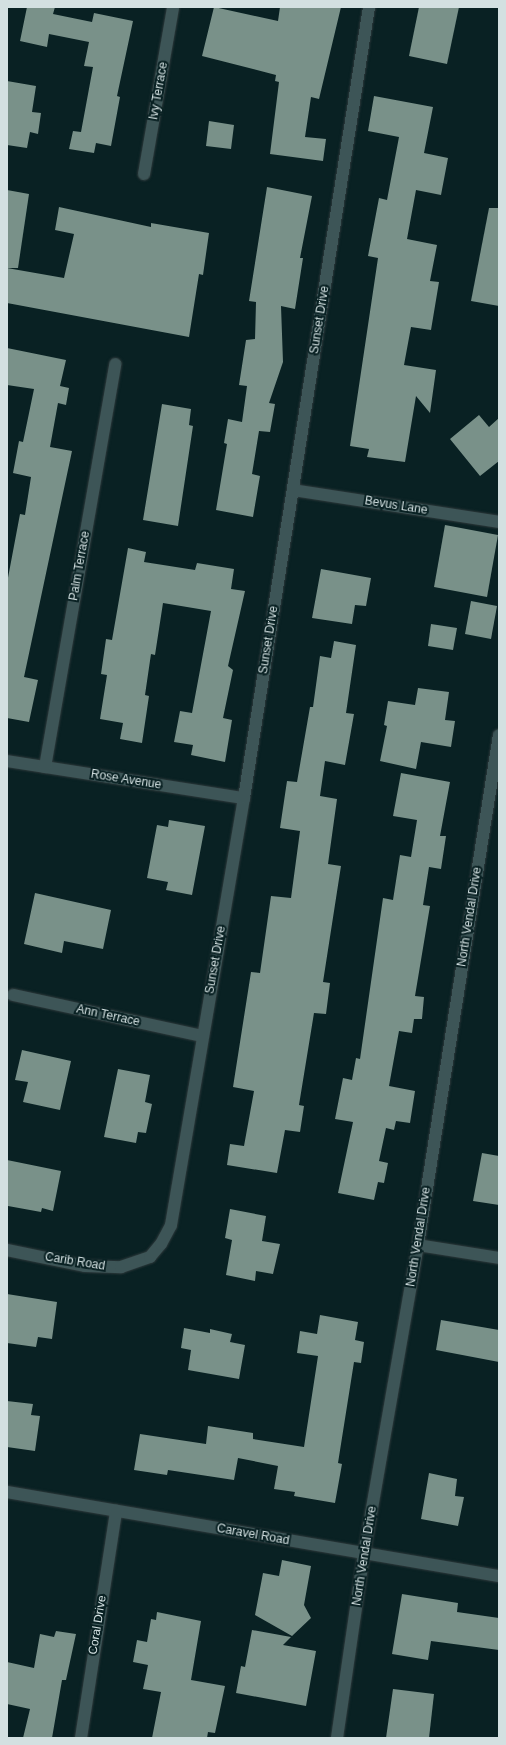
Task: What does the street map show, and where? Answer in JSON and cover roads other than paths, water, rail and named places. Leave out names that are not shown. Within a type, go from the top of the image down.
[{"type":"street","name":"Ivy Terrace","points":[[144,174],[173,7]]},
{"type":"street","name":"Sunset Drive","points":[[142,1262],[161,1244],[174,1215],[244,798],[369,7]]},
{"type":"street","name":"Palm Terrace","points":[[45,767],[115,364]]},
{"type":"street","name":"Bevus Lane","points":[[293,490],[499,522]]},
{"type":"street","name":"North Vendal Drive","points":[[337,1738],[364,1554],[418,1244],[499,735]]},
{"type":"street","name":"Rose Avenue","points":[[7,761],[244,798]]},
{"type":"street","name":"Ann Terrace","points":[[13,995],[203,1036]]},
{"type":"street","points":[[418,1244],[499,1258]]},
{"type":"street","name":"Carib Road","points":[[7,1250],[97,1267],[121,1267],[142,1262]]},
{"type":"street","name":"Caravel Road","points":[[7,1492],[499,1576]]},
{"type":"street","name":"Coral Drive","points":[[81,1738],[116,1511]]}]
